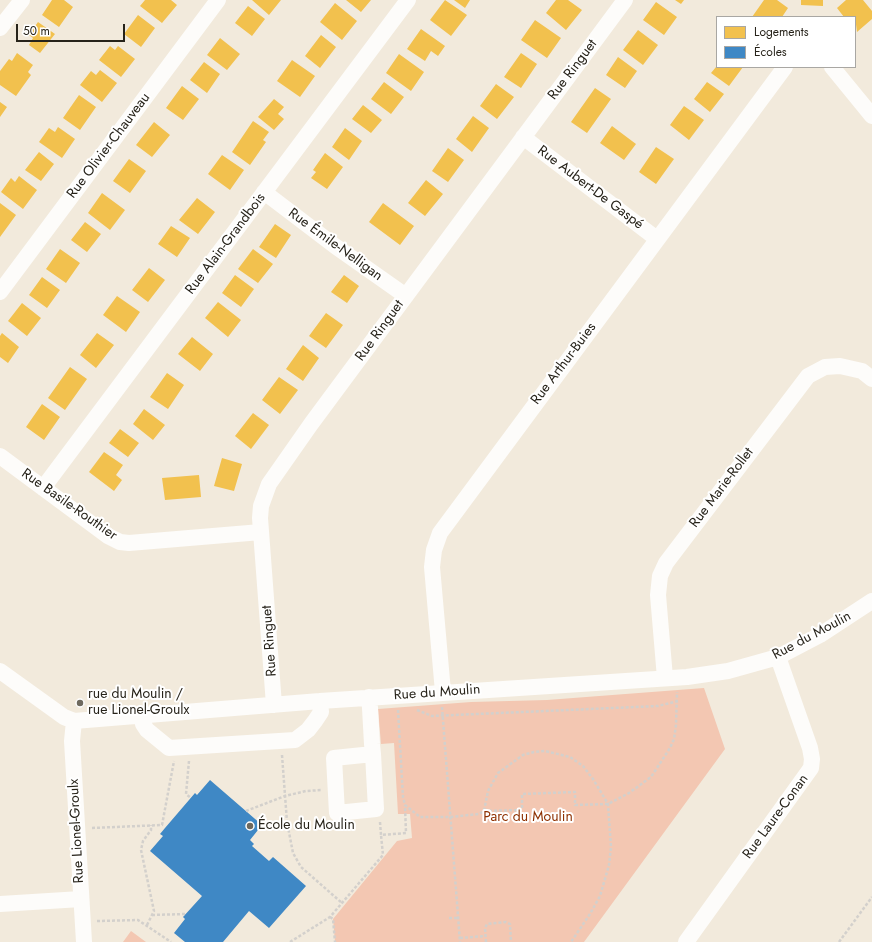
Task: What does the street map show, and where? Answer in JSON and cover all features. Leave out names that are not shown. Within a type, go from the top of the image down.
[{"type":"street","points":[[0,28],[22,0]]},
{"type":"street","name":"Rue Olivier-Chauveau","points":[[0,292],[218,0]]},
{"type":"street","name":"Rue Alain-Grandbois","points":[[43,488],[408,0]]},
{"type":"street","name":"Rue Ringuet","points":[[274,704],[261,532],[261,506],[273,477],[625,0]]},
{"type":"street","name":"Rue Arthur-Buies","points":[[442,697],[432,567],[436,540],[784,68]]},
{"type":"street","points":[[833,68],[872,116]]},
{"type":"street","name":"Rue Aubert-De Gaspé","points":[[523,137],[657,239]]},
{"type":"street","name":"Rue Émile-Nelligan","points":[[264,192],[406,296]]},
{"type":"street","name":"Rue Marie-Rollet","points":[[671,683],[658,595],[660,576],[666,563],[808,376],[825,367],[840,366],[862,371],[872,379]]},
{"type":"street","name":"Rue Basile-Routhier","points":[[0,456],[108,536],[124,543],[261,532]]},
{"type":"street","name":"Rue du Moulin","points":[[74,721],[369,697],[442,697],[671,683],[728,671],[778,657],[820,635],[872,602]]},
{"type":"street","name":"Rue Laure-Conan","points":[[686,942],[811,768],[812,759],[810,748],[778,657]]},
{"type":"street","points":[[0,671],[64,717],[74,721]]},
{"type":"street","points":[[369,697],[373,754]]},
{"type":"street","points":[[142,715],[143,724],[146,730],[169,748],[295,740],[308,730],[321,712],[320,701]]},
{"type":"street","name":"Rue Lionel-Groulx","points":[[74,721],[72,741],[84,942]]},
{"type":"street","points":[[0,904],[81,899]]},
{"type":"path","points":[[405,805],[420,817],[450,817],[473,815],[484,811],[522,810],[522,794],[575,792],[575,805],[608,804],[643,784],[657,769],[674,739],[678,701],[671,683]]},
{"type":"path","points":[[442,697],[460,942]]},
{"type":"path","points":[[416,708],[418,712],[432,716],[443,716],[650,706],[678,701]]},
{"type":"path","points":[[382,835],[406,833],[398,705]]},
{"type":"path","points":[[281,751],[291,844],[295,859],[311,876],[342,903]]},
{"type":"path","points":[[484,811],[488,791],[498,773],[523,755],[545,751],[559,753],[570,757],[583,766],[593,778],[608,804],[611,847],[605,882],[590,914],[571,942]]},
{"type":"path","points":[[190,758],[186,794],[191,798]]},
{"type":"path","points":[[162,825],[175,759]]},
{"type":"path","points":[[246,811],[285,796],[315,791]]},
{"type":"path","points":[[147,925],[154,911],[141,850],[143,841],[151,830],[151,825]]},
{"type":"path","points":[[87,828],[162,825],[165,828]]},
{"type":"path","points":[[290,942],[330,917],[383,855],[381,827]]},
{"type":"path","points":[[839,942],[872,897]]},
{"type":"path","points":[[152,915],[186,914]]},
{"type":"path","points":[[330,917],[333,919],[334,942]]},
{"type":"path","points":[[450,918],[458,918]]},
{"type":"path","points":[[94,921],[134,919],[147,925],[171,942]]},
{"type":"path","points":[[486,942],[485,928],[487,924],[506,922],[510,924],[511,942]]},
{"type":"path","points":[[460,938],[486,936]]},
{"type":"green space","name":"Parc du Moulin","points":[[704,688],[725,749],[584,942],[335,942],[333,919],[397,841],[412,838],[410,814],[398,814],[394,743],[381,744],[378,709],[471,702],[547,700]]},
{"type":"green space","points":[[131,931],[146,942],[123,942]]},
{"type":"building: Logements","points":[[52,0],[64,0],[73,7],[59,27],[42,15]]},
{"type":"building: Logements","points":[[145,0],[171,0],[177,5],[162,23],[140,6]]},
{"type":"building: Logements","points":[[252,0],[281,0],[269,15]]},
{"type":"building: Logements","points":[[346,0],[371,0],[361,12]]},
{"type":"building: Logements","points":[[445,0],[467,15],[451,36],[430,20]]},
{"type":"building: Logements","points":[[454,0],[470,0],[465,8]]},
{"type":"building: Logements","points":[[556,0],[568,0],[582,10],[566,30],[546,13]]},
{"type":"building: Logements","points":[[675,0],[684,0],[681,4]]},
{"type":"building: Logements","points":[[764,0],[777,0],[788,8],[783,16],[753,16]]},
{"type":"building: Logements","points":[[801,0],[823,0],[823,6],[801,5]]},
{"type":"building: Logements","points":[[846,0],[863,0],[872,11],[872,19],[857,32],[856,16],[843,16],[837,8]]},
{"type":"building: Logements","points":[[656,2],[677,17],[664,35],[643,20]]},
{"type":"building: Logements","points":[[335,3],[357,21],[342,40],[320,22]]},
{"type":"building: Logements","points":[[248,6],[265,19],[252,36],[235,23]]},
{"type":"building: Logements","points":[[138,15],[155,28],[141,47],[124,34]]},
{"type":"building: Logements","points":[[535,20],[561,38],[547,58],[521,40]]},
{"type":"building: Logements","points":[[38,22],[55,34],[40,53],[29,45],[33,38],[29,35]]},
{"type":"building: Logements","points":[[421,29],[445,46],[438,56],[431,51],[425,61],[407,49]]},
{"type":"building: Logements","points":[[638,30],[658,45],[643,65],[623,50]]},
{"type":"building: Logements","points":[[321,35],[336,47],[320,68],[305,56]]},
{"type":"building: Logements","points":[[220,38],[240,54],[227,70],[207,55]]},
{"type":"building: Logements","points":[[110,46],[115,50],[118,46],[135,59],[121,77],[99,60]]},
{"type":"building: Logements","points":[[17,53],[33,65],[28,72],[31,75],[16,96],[0,85],[0,71],[9,59],[12,61]]},
{"type":"building: Logements","points":[[521,53],[537,64],[521,88],[504,77]]},
{"type":"building: Logements","points":[[399,54],[424,72],[411,91],[386,73]]},
{"type":"building: Logements","points":[[618,57],[637,71],[625,88],[606,75]]},
{"type":"building: Logements","points":[[292,60],[315,76],[300,97],[277,81]]},
{"type":"building: Logements","points":[[204,62],[220,74],[207,93],[190,80]]},
{"type":"building: Logements","points":[[716,67],[742,68],[729,86],[711,73]]},
{"type":"building: Logements","points":[[100,70],[117,83],[102,102],[80,85],[91,71],[96,75]]},
{"type":"building: Logements","points":[[384,82],[404,97],[391,114],[371,99]]},
{"type":"building: Logements","points":[[707,82],[724,94],[710,112],[694,99]]},
{"type":"building: Logements","points":[[496,84],[514,97],[497,119],[480,106]]},
{"type":"building: Logements","points":[[182,86],[199,99],[183,120],[166,108]]},
{"type":"building: Logements","points":[[595,88],[611,99],[587,133],[571,122]]},
{"type":"building: Logements","points":[[79,95],[96,107],[80,130],[63,118]]},
{"type":"building: Logements","points":[[274,99],[284,107],[278,114],[284,119],[274,130],[258,117]]},
{"type":"building: Logements","points":[[0,102],[7,107],[0,117]]},
{"type":"building: Logements","points":[[363,105],[382,120],[371,133],[352,119]]},
{"type":"building: Logements","points":[[684,106],[704,120],[689,140],[670,125]]},
{"type":"building: Logements","points":[[473,116],[489,128],[472,152],[456,139]]},
{"type":"building: Logements","points":[[253,121],[269,132],[263,140],[266,142],[250,165],[232,152]]},
{"type":"building: Logements","points":[[154,122],[170,135],[152,157],[136,145]]},
{"type":"building: Logements","points":[[612,126],[636,144],[624,160],[600,143]]},
{"type":"building: Logements","points":[[58,127],[75,139],[62,158],[39,142],[49,128],[55,132]]},
{"type":"building: Logements","points":[[345,128],[362,141],[349,160],[332,147]]},
{"type":"building: Logements","points":[[656,147],[674,159],[656,184],[639,172]]},
{"type":"building: Logements","points":[[448,148],[464,160],[448,182],[432,171]]},
{"type":"building: Logements","points":[[39,152],[54,164],[41,181],[25,170]]},
{"type":"building: Logements","points":[[325,153],[343,167],[327,189],[311,178],[316,172],[313,170]]},
{"type":"building: Logements","points":[[222,155],[244,170],[230,190],[208,174]]},
{"type":"building: Logements","points":[[129,159],[146,171],[130,193],[113,181]]},
{"type":"building: Logements","points":[[19,176],[37,190],[23,209],[1,192],[11,178],[15,182]]},
{"type":"building: Logements","points":[[426,180],[443,194],[425,216],[408,203]]},
{"type":"building: Logements","points":[[102,193],[125,210],[110,230],[88,213]]},
{"type":"building: Logements","points":[[197,198],[215,212],[198,234],[179,220]]},
{"type":"building: Logements","points":[[0,203],[16,215],[0,237]]},
{"type":"building: Logements","points":[[383,203],[414,226],[400,245],[369,222]]},
{"type":"building: Logements","points":[[85,222],[101,234],[87,252],[71,240]]},
{"type":"building: Logements","points":[[275,224],[291,235],[276,258],[259,247]]},
{"type":"building: Logements","points":[[171,226],[190,238],[177,257],[158,244]]},
{"type":"building: Logements","points":[[60,249],[80,263],[66,283],[46,269]]},
{"type":"building: Logements","points":[[253,249],[273,264],[258,283],[238,269]]},
{"type":"building: Logements","points":[[149,268],[165,280],[148,302],[132,290]]},
{"type":"building: Logements","points":[[235,275],[254,289],[241,307],[222,293]]},
{"type":"building: Logements","points":[[344,275],[359,286],[347,303],[331,292]]},
{"type":"building: Logements","points":[[42,277],[60,290],[47,308],[29,295]]},
{"type":"building: Logements","points":[[117,296],[140,312],[126,332],[103,315]]},
{"type":"building: Logements","points":[[218,302],[241,320],[228,337],[205,318]]},
{"type":"building: Logements","points":[[22,303],[41,318],[27,336],[8,321]]},
{"type":"building: Logements","points":[[326,313],[343,325],[326,348],[309,336]]},
{"type":"building: Logements","points":[[2,333],[19,347],[8,363],[0,357],[0,336]]},
{"type":"building: Logements","points":[[97,333],[114,345],[96,368],[80,355]]},
{"type":"building: Logements","points":[[192,337],[213,354],[200,371],[178,354]]},
{"type":"building: Logements","points":[[303,345],[319,358],[303,381],[286,369]]},
{"type":"building: Logements","points":[[70,367],[87,379],[65,410],[48,398]]},
{"type":"building: Logements","points":[[167,373],[184,385],[168,409],[150,397]]},
{"type":"building: Logements","points":[[279,377],[298,390],[280,414],[262,400]]},
{"type":"building: Logements","points":[[42,404],[60,417],[44,440],[26,427]]},
{"type":"building: Logements","points":[[144,409],[165,425],[153,440],[133,424]]},
{"type":"building: Logements","points":[[253,413],[269,425],[251,449],[235,436]]},
{"type":"building: Logements","points":[[120,429],[139,443],[128,457],[109,443]]},
{"type":"building: Logements","points":[[104,452],[123,465],[116,475],[122,480],[114,491],[89,472]]},
{"type":"building: Logements","points":[[222,458],[242,464],[234,491],[214,486]]},
{"type":"building: Logements","points":[[199,475],[201,497],[165,500],[162,478]]},
{"type":"building: Écoles","points":[[210,780],[262,825],[250,840],[254,844],[252,846],[269,861],[273,857],[306,886],[269,928],[249,911],[223,942],[185,942],[174,933],[185,919],[183,917],[202,896],[150,851],[163,836],[160,834],[165,828],[195,793],[197,795]]},
{"type":"place","name":"rue du Moulin / rue Lionel-Groulx","points":[[80,703]]},
{"type":"place","name":"École du Moulin","points":[[250,826]]}]
